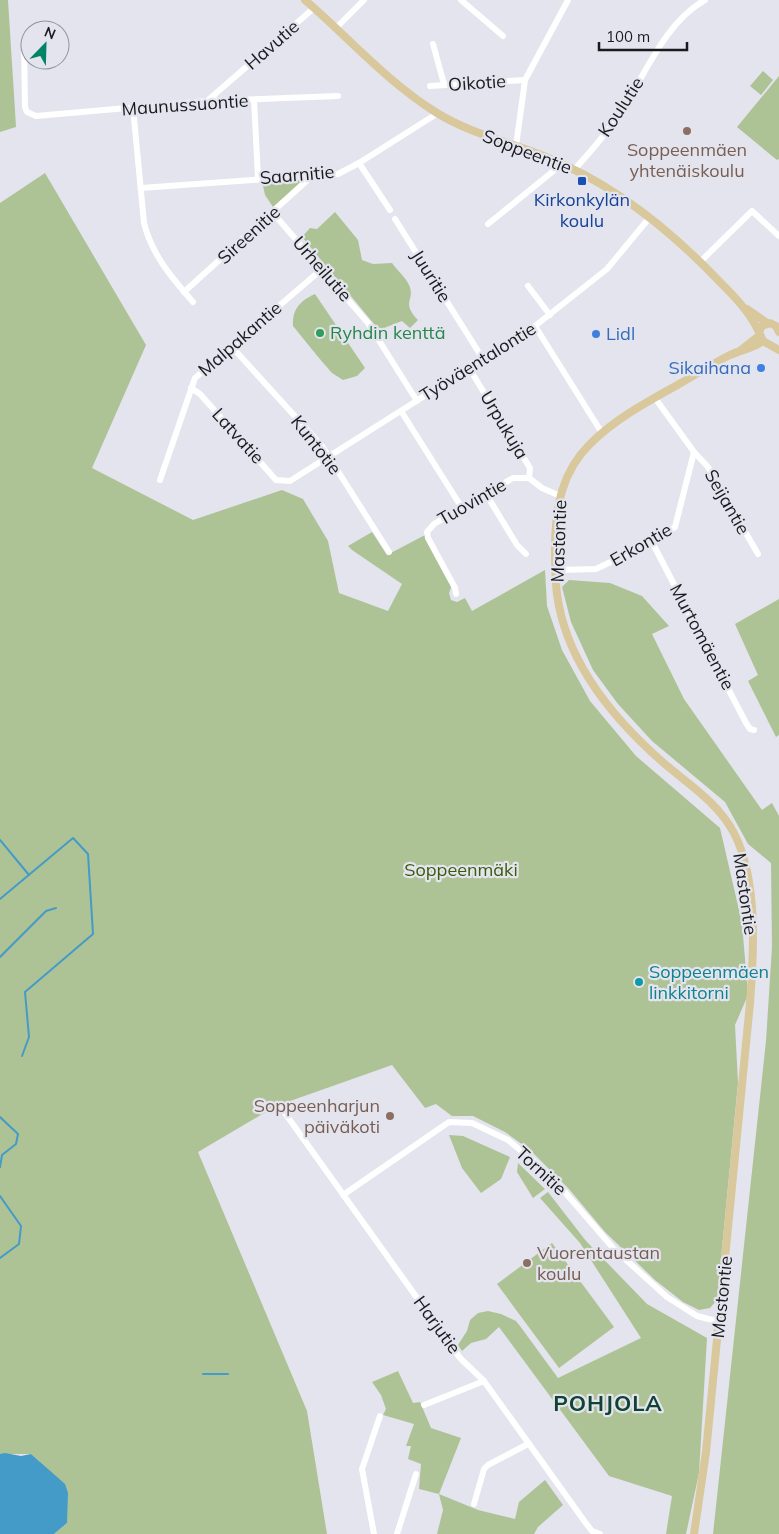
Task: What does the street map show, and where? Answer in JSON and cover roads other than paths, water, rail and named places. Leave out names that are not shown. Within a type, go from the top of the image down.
[{"type":"main road","name":"Soppeentie","points":[[305,0],[399,84],[438,113],[478,133],[576,169],[650,216],[701,261],[745,308],[763,338]]},
{"type":"main road","name":"Soppeentie","points":[[745,308],[774,323]]},
{"type":"main road","points":[[763,338],[779,336],[774,323],[762,326],[763,338],[779,350]]},
{"type":"main road","name":"Mastontie","points":[[694,1534],[704,1476],[752,978],[751,922],[745,866],[735,835],[720,812],[639,740],[616,714],[589,678],[575,652],[563,620],[555,570],[556,524],[560,496],[573,464],[602,433],[655,398],[763,338]]},
{"type":"street","points":[[336,28],[364,0]]},
{"type":"street","points":[[461,0],[503,36]]},
{"type":"street","points":[[516,146],[525,80],[568,0]]},
{"type":"street","name":"Koulutie","points":[[576,169],[620,114],[658,49],[693,7],[705,0]]},
{"type":"street","name":"Havutie","points":[[208,101],[314,8]]},
{"type":"street","points":[[433,44],[444,84]]},
{"type":"street","name":"Maunussuontie","points":[[25,70],[26,107],[31,116],[208,101],[338,96]]},
{"type":"street","name":"Oikotie","points":[[430,86],[525,80]]},
{"type":"street","points":[[254,100],[258,178]]},
{"type":"street","points":[[133,108],[144,224],[148,240],[156,255],[193,302]]},
{"type":"street","name":"Saarnitie","points":[[141,188],[258,178],[338,174],[359,163],[438,113]]},
{"type":"street","points":[[359,163],[390,210]]},
{"type":"street","points":[[488,224],[562,164]]},
{"type":"street","name":"Sireenitie","points":[[184,292],[312,176]]},
{"type":"street","points":[[701,261],[752,211],[779,236]]},
{"type":"street","name":"Urheilutie","points":[[273,213],[368,323],[417,401]]},
{"type":"street","name":"Työväentalontie","points":[[286,482],[535,326],[606,269],[650,216]]},
{"type":"street","name":"Juuritie","points":[[395,219],[483,359]]},
{"type":"street","name":"Malpakantie","points":[[160,480],[195,378],[322,269]]},
{"type":"street","points":[[528,286],[550,315]]},
{"type":"street","points":[[535,326],[602,433]]},
{"type":"street","name":"Kuntotie","points":[[232,346],[322,446],[389,552]]},
{"type":"street","name":"Urpukuja","points":[[469,368],[530,468],[529,478],[542,488],[560,496]]},
{"type":"street","name":"Latvatie","points":[[191,388],[200,394],[276,480],[286,482]]},
{"type":"street","points":[[655,398],[694,452]]},
{"type":"street","points":[[401,411],[462,508]]},
{"type":"street","name":"Erkontie","points":[[555,570],[596,569],[652,542],[672,530],[677,523],[694,452]]},
{"type":"street","name":"Seijantie","points":[[694,452],[708,467],[758,554]]},
{"type":"street","name":"Tuovintie","points":[[456,594],[456,588],[428,538],[427,532],[434,524],[513,478],[529,478]]},
{"type":"street","points":[[486,494],[517,545],[526,554]]},
{"type":"street","name":"Murtomäentie","points":[[652,542],[746,723],[750,729],[754,730]]},
{"type":"street","name":"Harjutie","points":[[282,1109],[460,1358],[484,1381],[528,1444],[595,1533]]},
{"type":"street","name":"Tornitie","points":[[343,1195],[449,1122],[472,1124],[508,1140],[536,1163],[614,1249],[667,1298],[697,1316],[720,1322]]},
{"type":"street","points":[[424,1405],[484,1381]]},
{"type":"street","points":[[374,1534],[362,1469],[380,1416]]},
{"type":"street","points":[[474,1504],[484,1469],[488,1465],[528,1444]]},
{"type":"street","points":[[397,1534],[416,1474]]},
{"type":"water","points":[[0,1454],[21,1456],[31,1454],[65,1484],[68,1493],[67,1523],[54,1534],[0,1534]]},
{"type":"waterway","points":[[0,899],[73,838],[88,854],[93,934],[25,992],[29,1037],[22,1056]]},
{"type":"waterway","points":[[0,840],[29,875]]},
{"type":"waterway","points":[[0,957],[46,911],[56,908]]},
{"type":"waterway","points":[[0,1117],[18,1134],[16,1144],[2,1155],[0,1167]]},
{"type":"waterway","points":[[0,1196],[21,1226],[19,1244],[0,1258]]},
{"type":"waterway","points":[[203,1374],[228,1374]]},
{"type":"place","name":"Soppeenmäen yhtenäiskoulu","points":[[687,131]]},
{"type":"place","name":"Kirkonkylän koulu","points":[[582,181]]},
{"type":"place","name":"Ryhdin kenttä","points":[[320,333]]},
{"type":"place","name":"Lidl","points":[[596,334]]},
{"type":"place","name":"Sikaihana","points":[[761,368]]},
{"type":"place","name":"Soppeenmäen linkkitorni","points":[[639,982]]},
{"type":"place","name":"Soppeenharjun päiväkoti","points":[[390,1116]]},
{"type":"place","name":"Vuorentaustan koulu","points":[[527,1263]]},
{"type":"district","name":"POHJOLA","points":[[608,1403]]},
{"type":"park label","name":"Soppeenmäki","points":[[461,870]]}]
